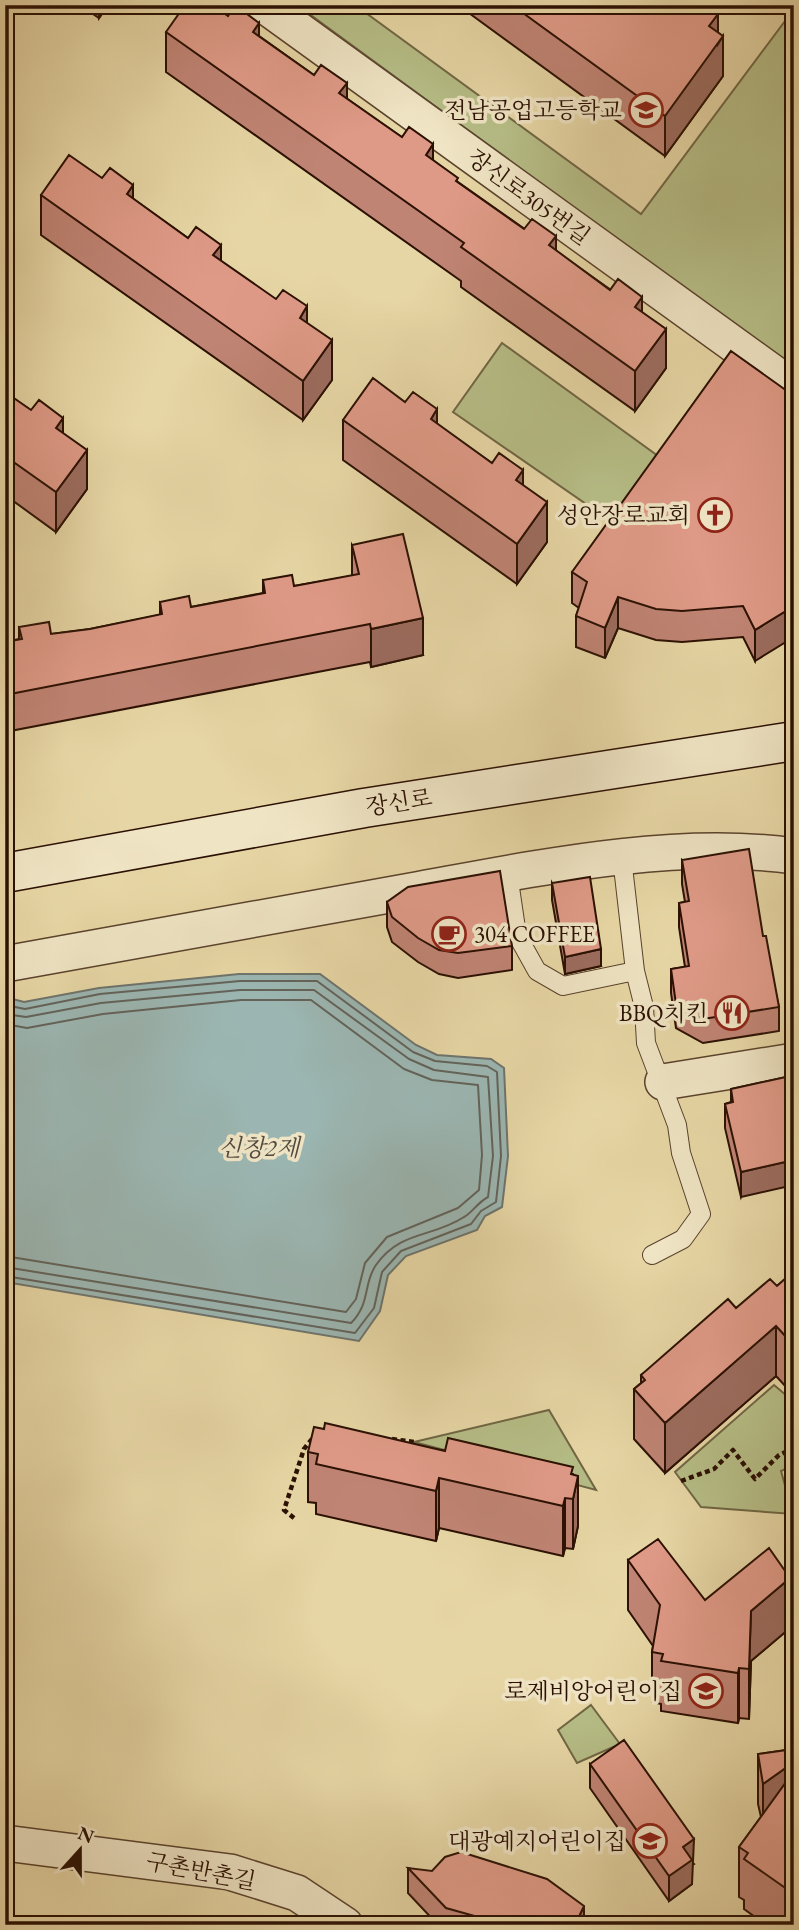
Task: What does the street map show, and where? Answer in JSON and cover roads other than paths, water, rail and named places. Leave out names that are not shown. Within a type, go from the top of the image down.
[{"type":"main road","name":"장신로","points":[[5,873],[364,807],[794,741]]},
{"type":"street","name":"장신로305번길","points":[[264,5],[794,388]]},
{"type":"street","points":[[5,964],[508,874],[622,858],[706,849],[784,855]]},
{"type":"street","points":[[663,1082],[794,1061]]},
{"type":"street","name":"구촌반촌길","points":[[5,1843],[230,1872],[297,1893],[345,1925]]},
{"type":"lane","points":[[622,858],[635,971],[644,1007],[646,1043],[663,1082],[701,1214],[683,1239],[652,1255]]},
{"type":"lane","points":[[508,874],[517,936],[537,971],[563,986],[635,971]]},
{"type":"water","name":"신창2제","points":[[239,974],[320,974],[416,1045],[437,1055],[491,1059],[504,1068],[508,1156],[502,1207],[485,1216],[477,1230],[406,1256],[388,1275],[380,1311],[359,1341],[5,1282],[5,997],[24,1002],[99,988]]},
{"type":"place","name":"전남공업고등학교","points":[[646,110]]},
{"type":"place","name":"성안장로교회","points":[[715,515]]},
{"type":"place","name":"304 COFFEE","points":[[449,934]]},
{"type":"place","name":"BBQ치킨","points":[[732,1013]]},
{"type":"place","name":"로제비앙어린이집","points":[[706,1691]]},
{"type":"place","name":"대광예지어린이집","points":[[650,1841]]}]
